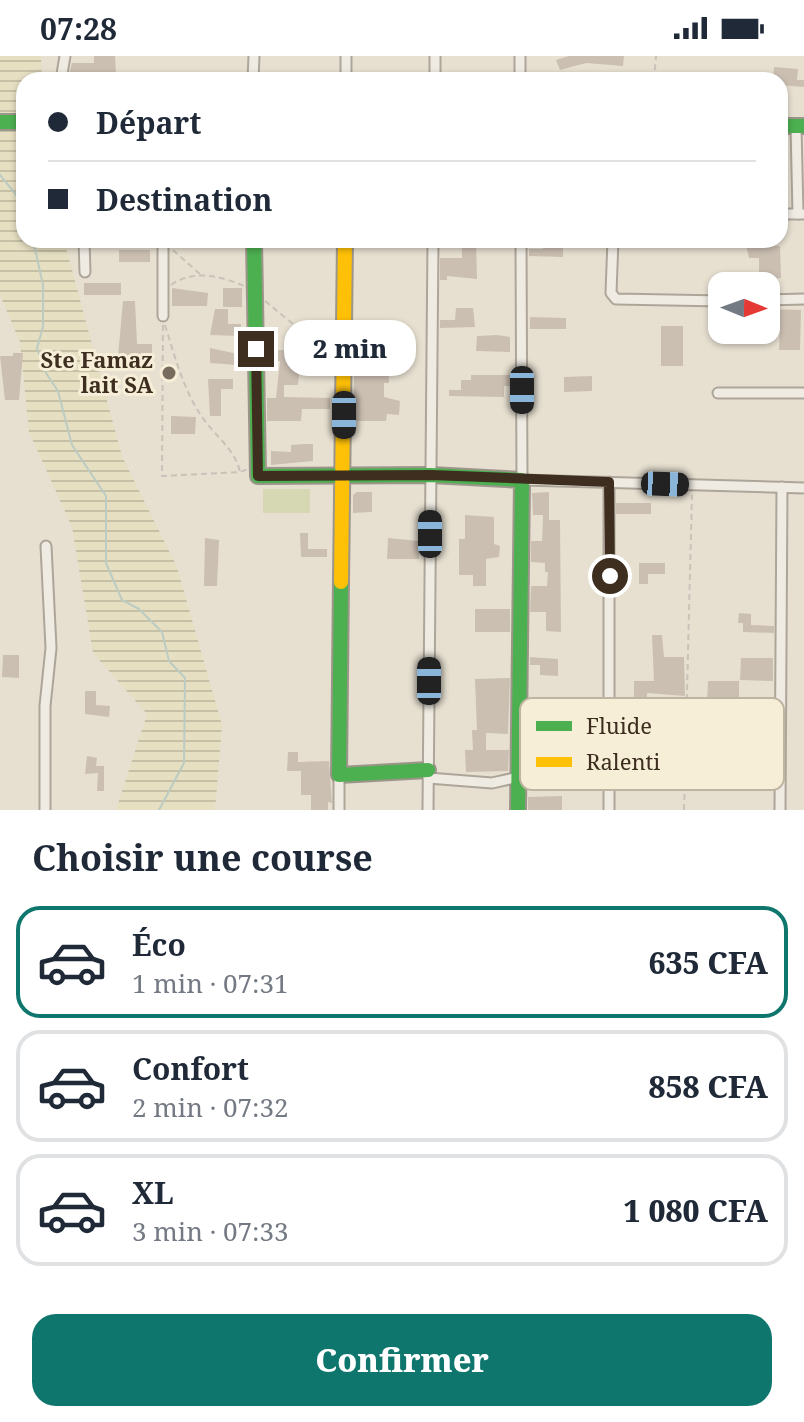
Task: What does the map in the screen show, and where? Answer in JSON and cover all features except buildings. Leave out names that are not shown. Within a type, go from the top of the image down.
[{"type":"street","points":[[800,126],[801,214]]},
{"type":"street","points":[[84,248],[85,272]]},
{"type":"street","points":[[163,248],[163,316]]},
{"type":"street","points":[[254,248],[258,476],[431,475],[804,488]]},
{"type":"street","points":[[339,810],[345,248]]},
{"type":"street","points":[[428,810],[433,248]]},
{"type":"street","points":[[518,810],[521,248]]},
{"type":"street","points":[[613,248],[611,293],[616,299],[708,301]]},
{"type":"street","points":[[780,300],[804,299]]},
{"type":"street","points":[[718,393],[804,393]]},
{"type":"street","points":[[609,482],[609,698]]},
{"type":"street","points":[[781,698],[782,487]]},
{"type":"street","points":[[45,810],[45,706],[51,648],[46,546]]},
{"type":"street","points":[[339,775],[369,778],[399,769],[492,783],[519,777]]},
{"type":"street","points":[[780,790],[780,810]]},
{"type":"path","points":[[171,248],[202,276]]},
{"type":"path","points":[[163,316],[162,476],[240,472],[258,464]]},
{"type":"path","points":[[163,316],[180,375],[202,417],[237,459],[240,472]]},
{"type":"path","points":[[687,698],[692,486]]},
{"type":"path","points":[[684,790],[684,810]]},
{"type":"shaded area","points":[[0,56],[41,56],[42,72],[16,72],[16,248],[66,248],[122,456],[177,567],[222,725],[215,810],[116,810],[147,714],[93,653],[72,527],[29,432],[20,342],[0,295]]},
{"type":"green space","points":[[263,489],[310,489],[310,513],[263,513]]},
{"type":"waterway","points":[[0,175],[16,195]]},
{"type":"waterway","points":[[35,248],[43,285],[43,327],[37,348],[46,373],[58,391],[72,445],[106,496],[106,563],[122,600],[139,609],[162,632],[169,661],[185,678],[184,763],[159,810]]},
{"type":"traffic: fast","points":[[0,122],[16,122]]},
{"type":"traffic: fast","points":[[788,126],[804,126]]},
{"type":"traffic: fast","points":[[254,248],[258,476],[431,475],[522,480],[518,810]]},
{"type":"traffic: fast","points":[[341,582],[339,775],[428,770]]},
{"type":"traffic: slow","points":[[341,582],[345,248]]},
{"type":"place","name":"Ste Famaz lait SA","points":[[169,373]]},
{"type":"route","points":[[256,349],[258,476],[431,475],[609,482],[610,576]]}]
